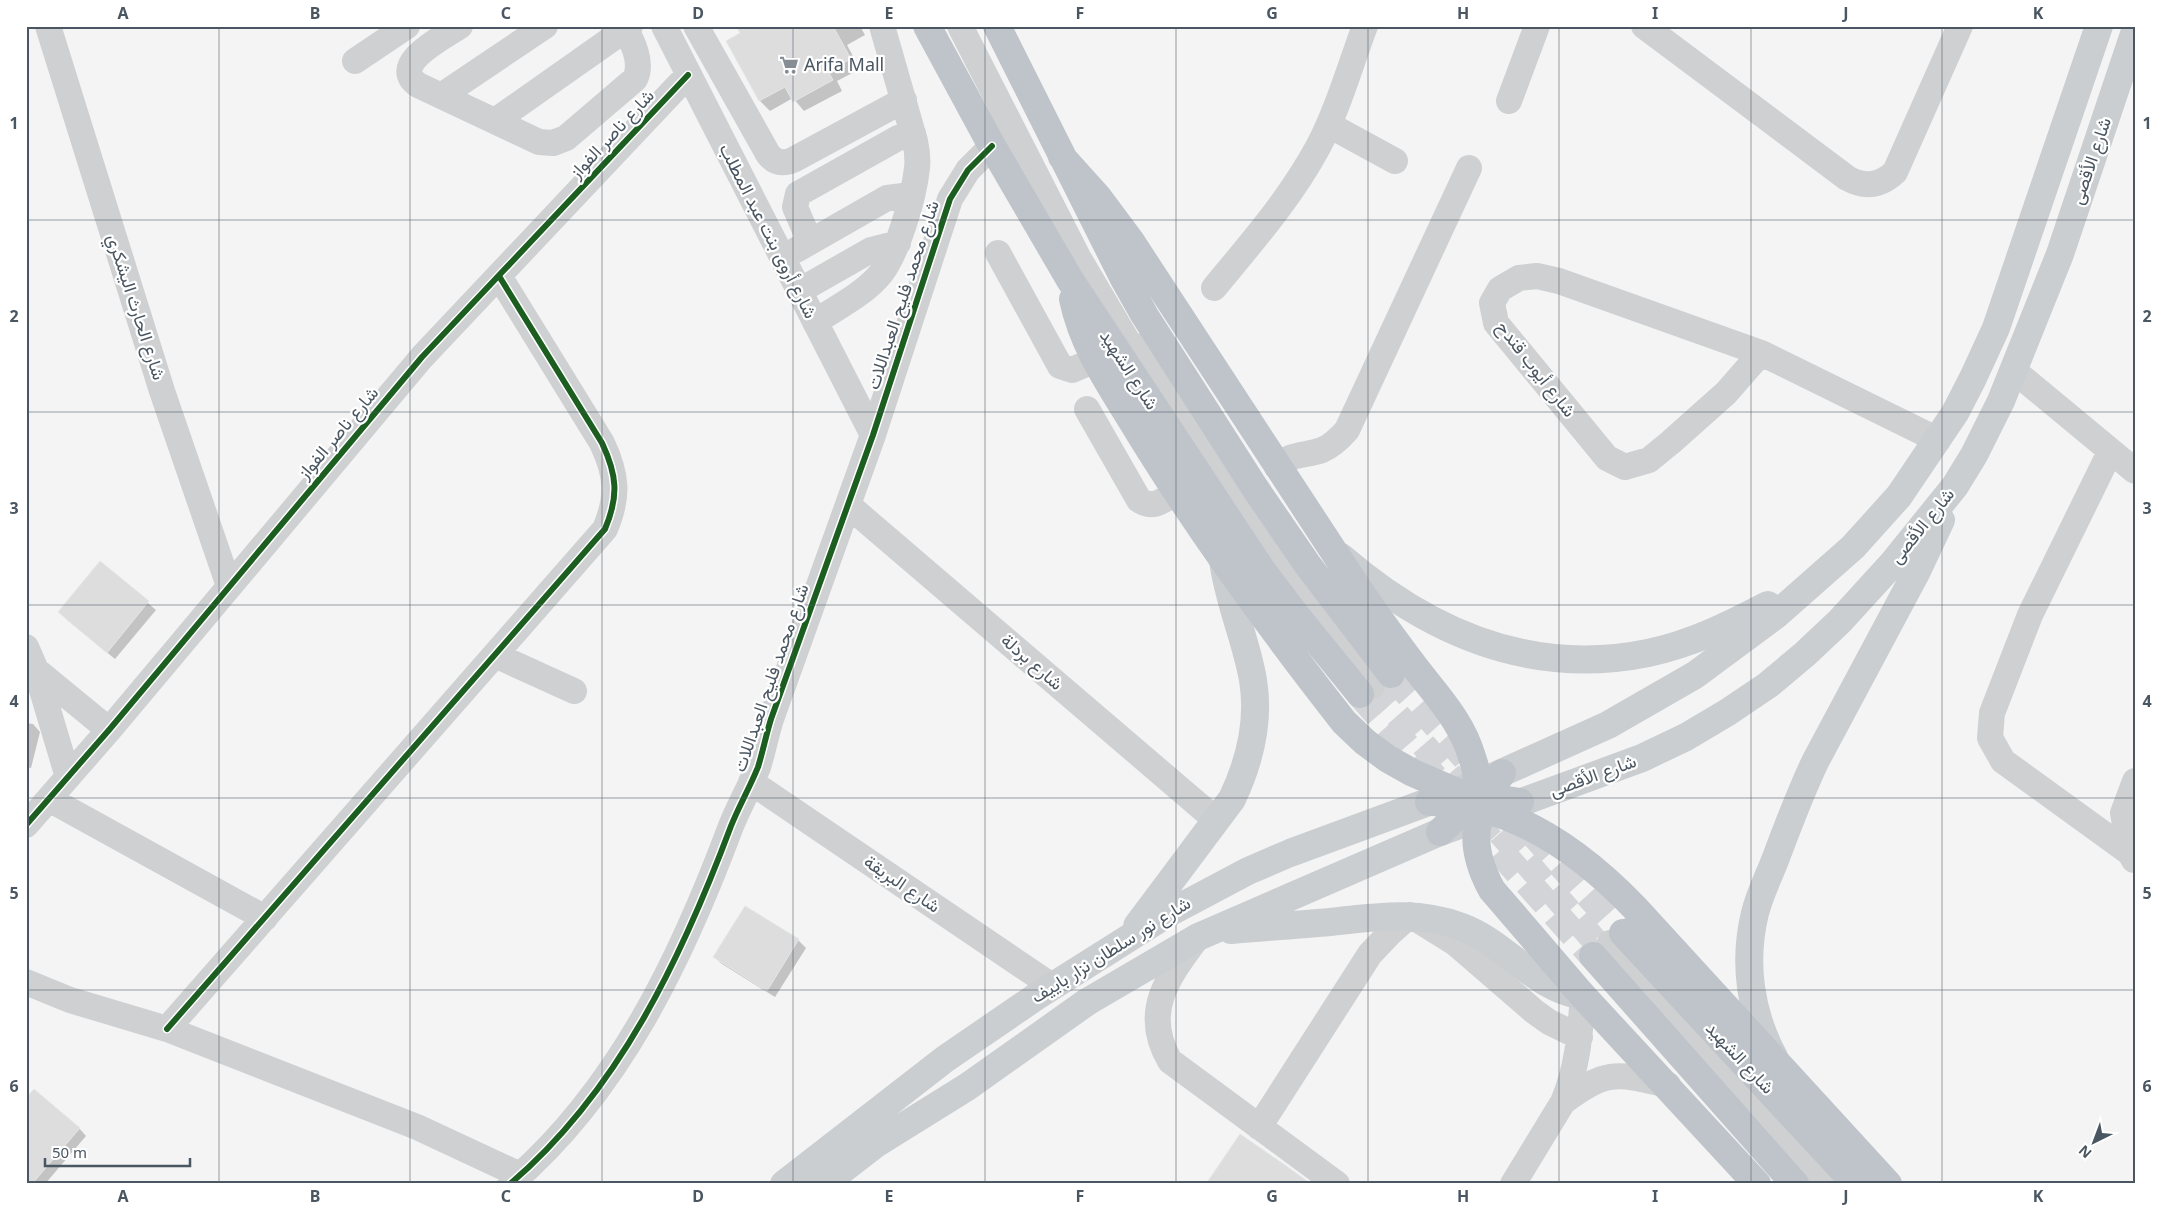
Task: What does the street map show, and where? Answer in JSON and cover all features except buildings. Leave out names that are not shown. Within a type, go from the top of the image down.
[{"type":"highway","name":"شارع الشهيد","points":[[927,26],[992,146],[1070,280],[1250,553],[1295,614],[1376,684]]},
{"type":"highway","points":[[997,26],[1123,277],[1153,328],[1281,526],[1335,601],[1376,684]]},
{"type":"highway","points":[[1062,156],[1098,197],[1130,240],[1386,630],[1447,706],[1459,724],[1474,764],[1482,801],[1475,840],[1480,866],[1492,890],[1584,996],[1668,1085],[1757,1184]]},
{"type":"highway","points":[[1070,280],[1076,314],[1095,360],[1176,492],[1223,560],[1344,722],[1365,742],[1388,759],[1414,773],[1482,801],[1564,848],[1606,880],[1635,908],[1888,1184]]},
{"type":"highway","name":"شارع الشهيد","points":[[1607,946],[1856,1184]]},
{"type":"highway","points":[[1607,946],[1795,1184]]},
{"type":"main road","name":"شارع الأقصى","points":[[1482,801],[1502,773],[1608,725],[1681,684],[1736,646],[1776,615],[1853,546],[1899,496],[1938,440],[1973,378],[1996,328],[2099,26]]},
{"type":"main road","name":"شارع الأقصى","points":[[1482,801],[1598,776],[1642,758],[1694,732],[1768,685],[1805,654],[1840,621],[1892,564],[1955,486],[1986,431],[2060,254],[2135,31]]},
{"type":"main road","points":[[1778,1065],[1759,1024],[1750,979],[1749,957],[1755,912],[1816,760],[1916,573],[1955,486]]},
{"type":"main road","points":[[1332,550],[1364,576],[1418,614],[1476,641],[1544,657],[1613,657],[1648,653],[1690,641],[1730,626],[1814,581]]},
{"type":"main road","points":[[1128,938],[1232,799],[1250,754],[1256,705],[1253,680],[1230,600],[1223,560]]},
{"type":"main road","name":"شارع نور سلطان نزار باييف","points":[[784,1184],[945,1059],[1052,986],[1166,914],[1248,871],[1290,853],[1429,802],[1482,801]]},
{"type":"main road","name":"شارع نور سلطان نزار باييف","points":[[824,1184],[877,1143],[967,1086],[1087,1002],[1204,934],[1440,832],[1482,801]]},
{"type":"main road","points":[[1204,934],[1410,915],[1444,921],[1471,931],[1497,946],[1546,984],[1570,994],[1584,996]]},
{"type":"street","name":"شارع الحارث اليشكري","points":[[48,26],[162,391],[229,586]]},
{"type":"street","points":[[460,26],[413,59],[408,68],[413,82],[539,142],[553,143],[566,138],[635,79],[639,68],[639,61],[626,27],[495,121]]},
{"type":"street","points":[[441,96],[545,26]]},
{"type":"street","name":"شارع أروى بنت عبد المطلب","points":[[664,26],[872,435]]},
{"type":"street","points":[[696,26],[768,154],[776,162],[782,163],[793,160],[904,100]]},
{"type":"street","points":[[815,322],[874,282],[886,267],[898,243],[911,195],[918,159],[913,133],[882,26]]},
{"type":"street","points":[[960,26],[1062,226],[1146,373],[1256,537],[1376,684]]},
{"type":"street","points":[[971,26],[1090,256],[1167,388],[1262,529],[1376,684]]},
{"type":"street","points":[[1214,288],[1295,186],[1329,125],[1365,26]]},
{"type":"street","points":[[1509,101],[1537,26]]},
{"type":"street","points":[[1644,26],[1847,178],[1867,185],[1878,184],[1888,179],[1895,172],[1960,26]]},
{"type":"street","points":[[355,61],[391,31]]},
{"type":"street","name":"شارع ناصر الفواز","points":[[26,825],[109,730],[422,357],[688,75]]},
{"type":"street","points":[[1329,125],[1395,161]]},
{"type":"street","points":[[810,242],[795,207],[798,194],[898,138],[913,133]]},
{"type":"street","name":"شارع محمد فليح العبداللات","points":[[515,1180],[561,1133],[598,1087],[632,1038],[687,934],[763,753],[771,719],[872,435],[950,199],[968,170],[992,146]]},
{"type":"street","points":[[1278,467],[1289,458],[1328,447],[1347,430],[1469,168]]},
{"type":"street","points":[[782,257],[887,198],[911,195]]},
{"type":"street","points":[[799,291],[871,250],[898,243]]},
{"type":"street","points":[[998,253],[1060,366],[1072,370],[1095,360]]},
{"type":"street","points":[[167,1029],[604,529],[612,513],[615,495],[610,459],[602,443],[498,276]]},
{"type":"street","name":"شارع أيوب قندح","points":[[1761,354],[1726,393],[1678,436],[1649,460],[1625,467],[1607,458],[1548,388],[1496,323],[1492,303],[1500,289],[1519,278],[1538,276],[1559,281],[1761,354],[1938,440]]},
{"type":"street","points":[[2013,370],[2135,472]]},
{"type":"street","points":[[1087,409],[1139,500],[1148,505],[1154,505],[1176,492]]},
{"type":"street","points":[[2110,452],[2030,616],[1992,713],[1990,738],[2003,761],[2132,857]]},
{"type":"street","name":"شارع بردلة","points":[[848,504],[1216,820]]},
{"type":"street","points":[[495,655],[574,691]]},
{"type":"street","points":[[31,659],[109,730]]},
{"type":"street","points":[[31,659],[68,777]]},
{"type":"street","points":[[2132,857],[2123,813],[2135,781]]},
{"type":"street","name":"شارع البريقة","points":[[751,782],[1052,986]]},
{"type":"street","points":[[49,799],[265,918]]},
{"type":"street","points":[[1259,1126],[1370,954],[1410,915],[1455,943],[1535,1012],[1549,1022],[1580,1037]]},
{"type":"street","points":[[1204,934],[1174,969],[1162,992],[1157,1019],[1162,1048],[1170,1061],[1337,1184]]},
{"type":"street","points":[[1607,946],[1815,1184]]},
{"type":"street","points":[[1607,946],[1828,1184]]},
{"type":"street","points":[[26,982],[70,1000],[167,1029],[417,1128],[515,1180]]},
{"type":"street","points":[[1512,1184],[1564,1102],[1574,1076],[1584,996]]},
{"type":"street","points":[[1564,1102],[1588,1084],[1608,1077],[1630,1076],[1668,1085]]},
{"type":"tunnel","points":[[1391,674],[1475,768]]},
{"type":"tunnel","points":[[1372,686],[1602,949]]},
{"type":"tunnel","points":[[1360,694],[1593,956]]},
{"type":"tunnel","points":[[1532,832],[1623,933]]},
{"type":"cycle path","points":[[26,825],[109,730],[422,357],[688,75]]},
{"type":"cycle path","points":[[510,1184],[549,1147],[584,1107],[615,1064],[643,1019],[691,924],[734,819],[758,767],[771,719],[873,435],[950,199],[968,170],[992,146]]},
{"type":"cycle path","points":[[167,1029],[605,529],[613,506],[614,486],[611,465],[602,443],[499,276]]},
{"type":"place","name":"Arifa Mall","points":[[789,65]]}]
